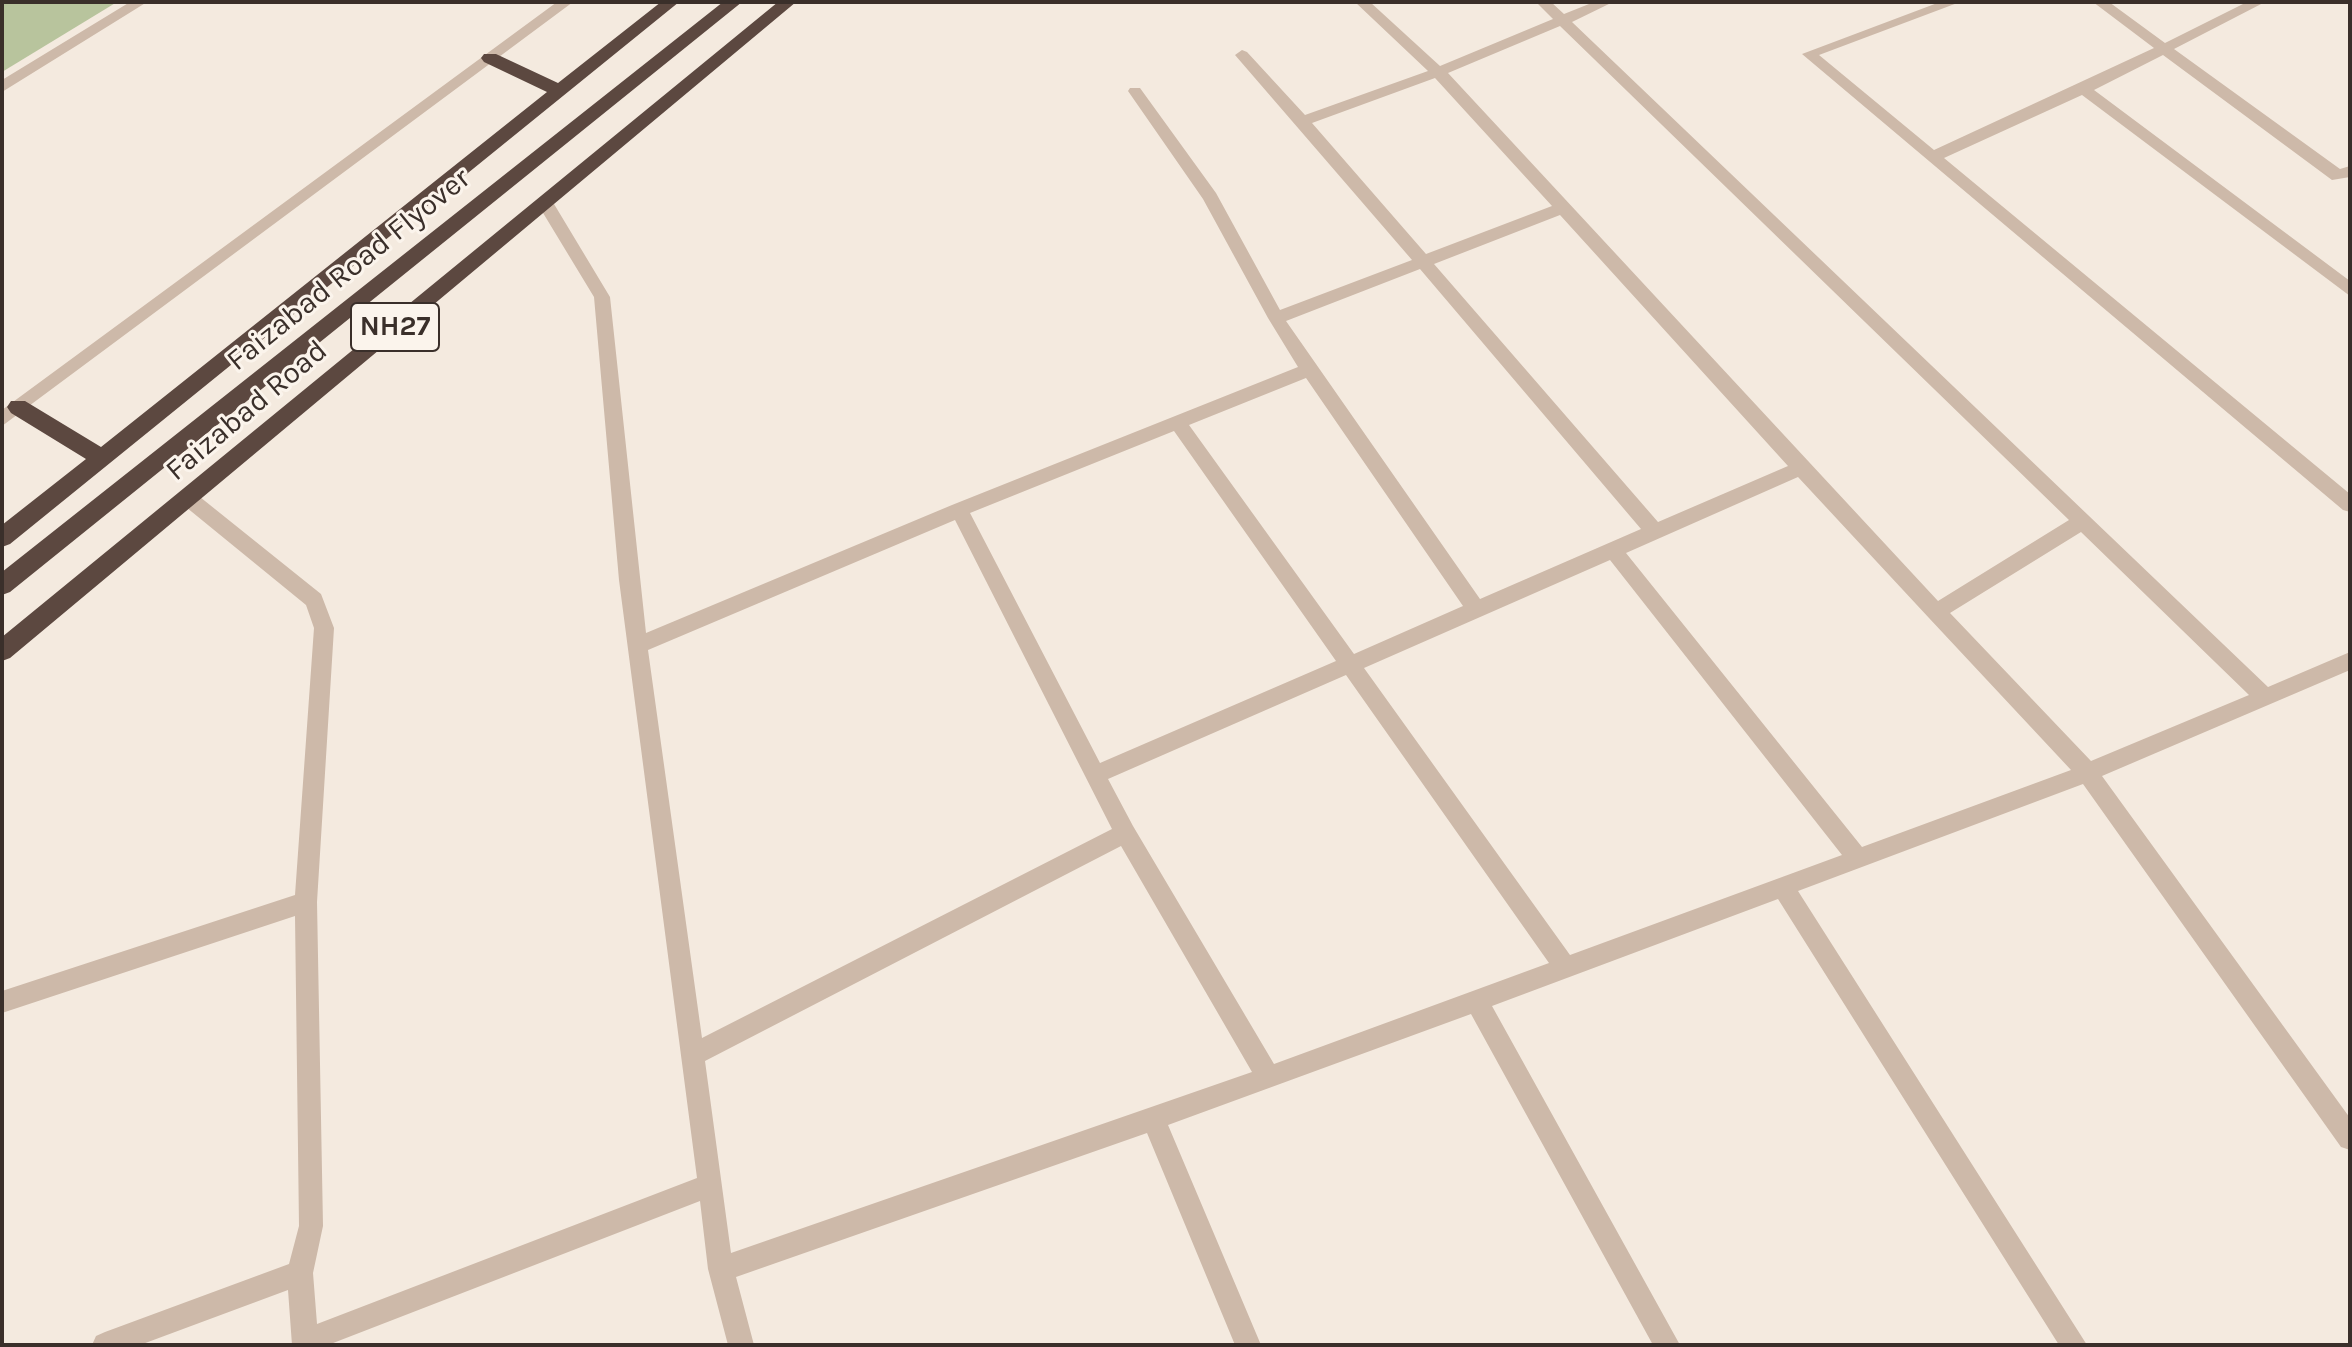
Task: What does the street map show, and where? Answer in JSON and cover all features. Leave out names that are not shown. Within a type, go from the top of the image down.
[{"type":"highway","points":[[2,538],[671,2]]},
{"type":"highway","name":"Faizabad Road Flyover","points":[[2,585],[734,2]]},
{"type":"highway","name":"Faizabad Road","points":[[2,651],[788,2]]},
{"type":"highway","points":[[490,58],[560,91]]},
{"type":"highway","points":[[10,413],[102,458]]},
{"type":"street","points":[[2,87],[140,2]]},
{"type":"street","points":[[10,413],[566,2]]},
{"type":"street","points":[[1362,2],[1438,72],[1801,468],[2087,772],[2350,1138]]},
{"type":"street","points":[[1543,2],[2265,697]]},
{"type":"street","points":[[1302,121],[1438,72],[1606,2]]},
{"type":"street","points":[[1953,2],[1809,54],[2350,505]]},
{"type":"street","points":[[2100,2],[2338,176],[2350,171]]},
{"type":"street","points":[[1935,156],[2083,89],[2258,2]]},
{"type":"street","points":[[1242,55],[1655,532]]},
{"type":"street","points":[[2083,89],[2350,290]]},
{"type":"street","points":[[1135,91],[1210,197],[1276,318],[1309,370],[1476,609]]},
{"type":"street","points":[[545,203],[602,297],[638,645],[692,1055],[721,1269],[741,1345]]},
{"type":"street","points":[[1276,318],[1563,208]]},
{"type":"street","points":[[638,645],[959,510],[1309,370]]},
{"type":"street","points":[[1178,423],[1566,968]]},
{"type":"street","points":[[1096,775],[1801,468]]},
{"type":"street","points":[[188,498],[314,600],[324,628],[306,902],[311,1226],[300,1273],[305,1343],[710,1185]]},
{"type":"street","points":[[959,510],[1125,833],[1269,1078]]},
{"type":"street","points":[[1936,612],[2083,521]]},
{"type":"street","points":[[1613,550],[1858,859]]},
{"type":"street","points":[[721,1269],[1269,1078],[1566,968],[2087,772],[2350,661]]},
{"type":"street","points":[[692,1055],[1125,833]]},
{"type":"street","points":[[1783,887],[2074,1345]]},
{"type":"street","points":[[2,1002],[306,902]]},
{"type":"street","points":[[1476,1001],[1667,1345]]},
{"type":"street","points":[[1153,1119],[1248,1345]]},
{"type":"street","points":[[105,1345],[300,1273]]},
{"type":"green space","points":[[2,2],[117,2],[2,72]]}]
